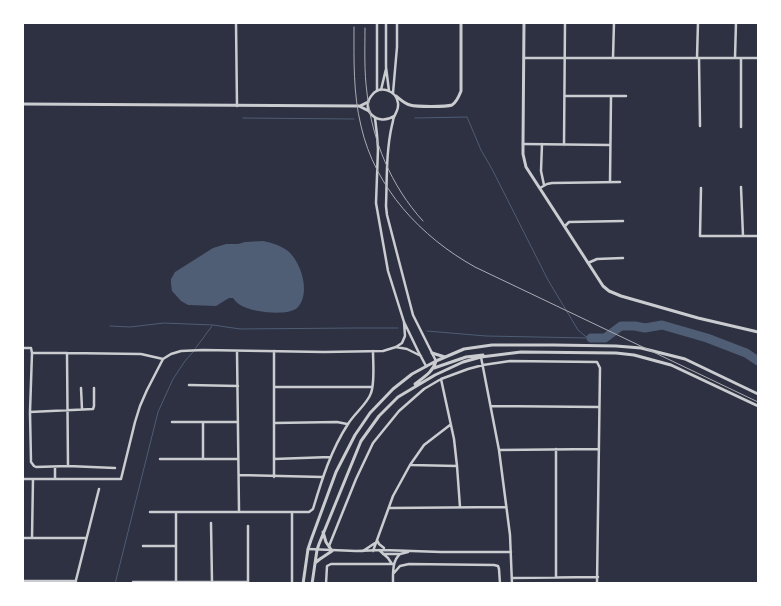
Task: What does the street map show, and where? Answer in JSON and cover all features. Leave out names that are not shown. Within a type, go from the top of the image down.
[{"type":"street","points":[[236,22],[237,106]]},
{"type":"street","points":[[377,22],[379,90]]},
{"type":"street","points":[[386,22],[386,67],[391,92]]},
{"type":"street","points":[[391,92],[398,47],[397,22]]},
{"type":"street","points":[[369,111],[368,102],[373,93],[379,90],[391,92],[404,103],[411,106],[453,104],[461,91],[461,22]]},
{"type":"street","points":[[524,22],[523,154],[526,167],[606,289],[621,296],[698,318],[758,332]]},
{"type":"street","points":[[564,144],[565,22]]},
{"type":"street","points":[[613,58],[614,22]]},
{"type":"street","points":[[698,22],[700,126]]},
{"type":"street","points":[[735,58],[736,22]]},
{"type":"street","points":[[524,58],[758,58]]},
{"type":"street","points":[[741,58],[741,127]]},
{"type":"street","points":[[379,90],[386,67]]},
{"type":"street","points":[[312,584],[317,550],[323,532],[361,441],[379,416],[398,397],[429,373],[434,368],[436,361],[413,315],[387,215],[388,142],[394,116],[399,107],[396,96]]},
{"type":"street","points":[[565,96],[626,96]]},
{"type":"street","points":[[610,182],[611,96]]},
{"type":"street","points":[[22,104],[359,106],[368,102]]},
{"type":"street","points":[[359,106],[369,111],[375,118],[378,149],[376,203],[388,271],[404,322],[425,367]]},
{"type":"street","points":[[375,118],[385,120],[394,116]]},
{"type":"street","points":[[523,144],[610,145]]},
{"type":"street","points":[[542,144],[541,171],[544,185]]},
{"type":"street","points":[[540,188],[552,183],[620,182]]},
{"type":"street","points":[[741,187],[743,236]]},
{"type":"street","points":[[701,188],[700,236],[758,236]]},
{"type":"street","points":[[565,226],[569,222],[623,221]]},
{"type":"street","points":[[588,263],[597,260],[623,258]]},
{"type":"street","points":[[22,479],[121,479],[140,406],[163,359],[171,354],[191,350],[383,351],[402,343],[406,336],[404,322]]},
{"type":"street","points":[[303,584],[308,549],[336,472],[355,435],[370,413],[393,389],[436,361],[464,350],[492,345],[641,348],[685,359],[758,394]]},
{"type":"street","points":[[396,347],[407,349],[421,356]]},
{"type":"street","points":[[22,348],[31,348],[32,352],[30,462],[34,466],[115,468]]},
{"type":"street","points":[[237,350],[239,511]]},
{"type":"street","points":[[274,351],[274,476]]},
{"type":"street","points":[[150,512],[309,512],[312,509],[330,457],[348,424],[370,396],[373,387],[373,351]]},
{"type":"street","points":[[32,352],[141,354],[163,359]]},
{"type":"street","points":[[67,352],[68,466]]},
{"type":"street","points":[[425,367],[434,368],[471,356],[521,352],[616,353],[634,355],[671,365],[758,406]]},
{"type":"street","points":[[432,353],[446,357]]},
{"type":"street","points":[[398,397],[435,374],[463,362],[490,355]]},
{"type":"street","points":[[481,357],[499,450],[511,552],[512,584]]},
{"type":"street","points":[[329,546],[373,443],[399,410],[424,389],[441,379],[483,365],[510,362],[597,362],[600,368],[598,584]]},
{"type":"street","points":[[441,379],[454,439],[460,508]]},
{"type":"street","points":[[189,386],[238,386]]},
{"type":"street","points":[[274,387],[373,387]]},
{"type":"street","points":[[81,388],[82,409]]},
{"type":"street","points":[[30,412],[93,409],[94,388]]},
{"type":"street","points":[[491,406],[599,407]]},
{"type":"street","points":[[172,422],[238,422]]},
{"type":"street","points":[[203,422],[203,458]]},
{"type":"street","points":[[274,423],[337,422],[348,424]]},
{"type":"street","points":[[373,551],[393,496],[410,465],[424,445],[450,425]]},
{"type":"street","points":[[556,449],[556,577]]},
{"type":"street","points":[[499,450],[599,449]]},
{"type":"street","points":[[274,459],[330,457]]},
{"type":"street","points":[[160,460],[238,459]]},
{"type":"street","points":[[410,465],[457,466]]},
{"type":"street","points":[[55,466],[55,479]]},
{"type":"street","points":[[238,475],[322,477]]},
{"type":"street","points":[[32,538],[33,479]]},
{"type":"street","points":[[22,580],[76,582],[98,489]]},
{"type":"street","points":[[389,508],[506,507]]},
{"type":"street","points":[[176,512],[176,583]]},
{"type":"street","points":[[292,512],[292,584]]},
{"type":"street","points":[[211,522],[212,582]]},
{"type":"street","points":[[132,582],[248,583],[248,526]]},
{"type":"street","points":[[323,532],[326,542],[332,550]]},
{"type":"street","points":[[22,538],[87,538]]},
{"type":"street","points":[[377,541],[382,547],[389,550]]},
{"type":"street","points":[[363,551],[377,541]]},
{"type":"street","points":[[143,546],[176,546]]},
{"type":"street","points":[[308,549],[511,552]]},
{"type":"street","points":[[315,564],[332,550]]},
{"type":"street","points":[[379,550],[392,564],[393,584]]},
{"type":"street","points":[[383,554],[400,554],[409,551]]},
{"type":"street","points":[[393,568],[396,558],[400,554]]},
{"type":"street","points":[[326,584],[327,566],[331,564],[392,564]]},
{"type":"street","points":[[393,574],[400,566],[409,564],[494,565],[498,566],[499,569],[500,584]]},
{"type":"street","points":[[512,578],[598,577]]},
{"type":"water","points":[[263,241],[273,243],[288,251],[297,262],[303,278],[304,294],[298,307],[293,310],[279,313],[254,310],[237,303],[233,298],[229,298],[216,306],[188,305],[181,301],[172,291],[171,279],[175,272],[213,248],[226,244]]},
{"type":"waterway","points":[[415,118],[467,117],[481,150],[548,280],[578,330],[591,338]]},
{"type":"waterway","points":[[243,118],[354,119]]},
{"type":"waterway","points":[[110,326],[130,327],[164,323],[213,325],[240,329],[398,328]]},
{"type":"waterway","points":[[591,338],[605,338],[621,326],[645,328],[662,325],[707,338],[746,353],[758,361]]},
{"type":"waterway","points":[[195,349],[212,326]]},
{"type":"waterway","points":[[427,331],[486,336],[588,338]]},
{"type":"waterway","points":[[115,584],[158,412],[173,379],[193,352]]},
{"type":"railway","points":[[354,27],[354,76],[361,126],[368,149],[377,170],[389,190],[419,226],[455,255],[475,267],[758,402]]},
{"type":"railway","points":[[365,28],[366,85],[373,128],[378,145],[401,193],[423,221]]}]
